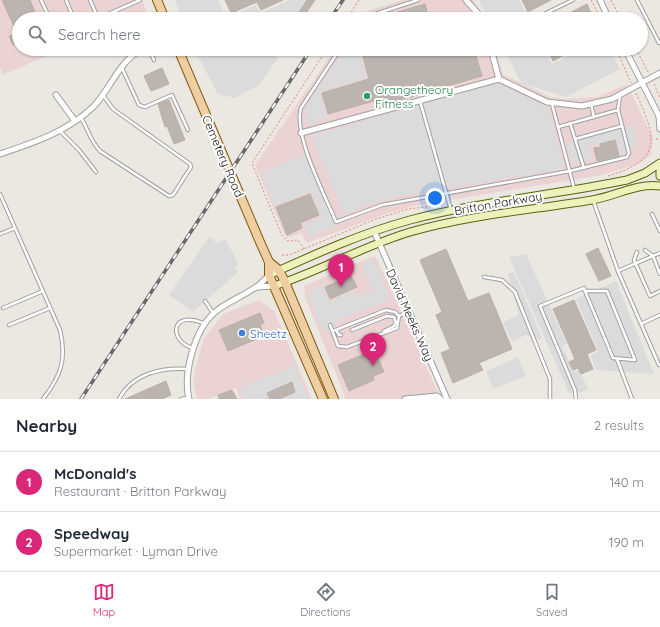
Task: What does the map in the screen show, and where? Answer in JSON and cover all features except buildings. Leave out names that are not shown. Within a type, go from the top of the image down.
[{"type":"main road","points":[[157,0],[162,12]]},
{"type":"main road","name":"Cemetery Road","points":[[181,56],[269,262],[269,275],[323,399]]},
{"type":"main road","points":[[660,163],[660,176]]},
{"type":"main road","name":"Britton Parkway","points":[[269,275],[374,231],[451,207],[628,180],[645,173],[660,163]]},
{"type":"main road","name":"Britton Parkway","points":[[274,286],[378,242],[437,225],[593,200],[639,185],[660,186]]},
{"type":"main road","name":"Cemetery Road","points":[[269,262],[279,270],[285,282],[334,399]]},
{"type":"street","points":[[466,0],[477,12]]},
{"type":"street","points":[[600,0],[606,12]]},
{"type":"street","points":[[0,154],[60,131],[80,118],[103,95],[132,56]]},
{"type":"street","points":[[493,56],[498,79]]},
{"type":"street","points":[[629,56],[660,117],[660,129]]},
{"type":"street","points":[[301,133],[498,79],[547,102],[582,106],[620,95],[660,73]]},
{"type":"street","points":[[56,94],[75,121]]},
{"type":"street","name":"David Meeks Way","points":[[374,231],[447,399]]},
{"type":"street","points":[[189,398],[187,385],[188,369],[193,348],[205,324],[213,314],[257,287],[269,275]]},
{"type":"street","points":[[257,287],[274,286]]},
{"type":"street","points":[[405,399],[437,396],[441,399]]},
{"type":"lane","points":[[41,0],[47,12]]},
{"type":"lane","points":[[66,0],[71,12]]},
{"type":"lane","points":[[90,0],[94,12]]},
{"type":"lane","points":[[113,12],[140,0]]},
{"type":"lane","points":[[381,12],[418,0]]},
{"type":"lane","points":[[548,12],[573,0]]},
{"type":"lane","points":[[637,0],[643,12]]},
{"type":"lane","points":[[648,21],[660,42]]},
{"type":"lane","points":[[152,56],[154,60]]},
{"type":"lane","points":[[335,56],[301,108],[299,122],[305,147],[336,222],[382,205],[570,171],[628,157],[630,153],[618,110],[620,95]]},
{"type":"lane","points":[[122,68],[139,105],[145,107],[172,95],[188,130]]},
{"type":"lane","points":[[80,118],[88,130],[93,144],[100,151],[169,196],[173,195],[191,167],[190,164],[113,109],[103,95]]},
{"type":"lane","points":[[420,101],[451,207]]},
{"type":"lane","points":[[552,103],[575,189]]},
{"type":"lane","points":[[590,104],[594,117]]},
{"type":"lane","points":[[558,127],[618,110]]},
{"type":"lane","points":[[570,124],[584,168]]},
{"type":"lane","points":[[575,139],[622,126]]},
{"type":"lane","points":[[60,131],[79,150],[96,172]]},
{"type":"lane","points":[[0,194],[60,330],[64,346],[62,364],[57,377],[43,399]]},
{"type":"lane","points":[[593,200],[618,271],[659,365]]},
{"type":"lane","points":[[652,214],[660,231]]},
{"type":"lane","points":[[0,234],[15,228]]},
{"type":"lane","points":[[646,250],[653,256],[660,274]]},
{"type":"lane","points":[[637,252],[634,257],[636,264],[650,296],[660,291]]},
{"type":"lane","points":[[618,271],[660,253]]},
{"type":"lane","points":[[484,277],[502,280],[515,292],[550,380],[550,399]]},
{"type":"lane","points":[[576,399],[575,390],[540,306],[584,288],[585,291],[606,291],[635,360],[613,358],[585,291]]},
{"type":"lane","points":[[3,308],[43,291]]},
{"type":"lane","points":[[205,301],[213,314]]},
{"type":"lane","points":[[9,325],[50,308]]},
{"type":"lane","points":[[386,310],[395,312],[398,316],[397,328],[353,345],[342,347],[338,346],[334,330],[386,310]]},
{"type":"lane","points":[[398,316],[409,311]]},
{"type":"lane","points":[[641,324],[660,315]]},
{"type":"lane","points":[[352,330],[387,316],[394,318],[396,323],[394,326],[383,333]]},
{"type":"lane","points":[[193,348],[183,345],[176,332],[177,325],[182,320],[187,319],[205,324]]},
{"type":"lane","points":[[330,325],[339,335],[341,335]]},
{"type":"lane","points":[[618,358],[632,399]]},
{"type":"lane","points":[[119,399],[134,380],[161,370],[188,369]]},
{"type":"lane","points":[[181,399],[189,398]]},
{"type":"path","points":[[351,12],[359,0]]},
{"type":"path","points":[[592,0],[598,12]]},
{"type":"path","points":[[611,0],[617,12]]},
{"type":"path","points":[[304,249],[298,240],[288,241],[282,236],[252,163],[322,56]]},
{"type":"path","points":[[619,56],[653,132]]},
{"type":"path","points":[[655,138],[655,140],[660,139]]},
{"type":"path","points":[[608,176],[635,168]]},
{"type":"path","points":[[282,255],[289,255],[376,219],[408,209],[451,207]]},
{"type":"shaded area","points":[[0,0],[142,0],[147,12],[12,12],[12,56],[46,56],[3,75],[0,67]]},
{"type":"shaded area","points":[[175,0],[218,0],[223,12],[179,12]]},
{"type":"shaded area","points":[[290,0],[306,0],[298,12],[262,12]]},
{"type":"shaded area","points":[[402,0],[474,0],[481,12],[364,12]]},
{"type":"shaded area","points":[[479,0],[519,0],[525,12],[485,12]]},
{"type":"shaded area","points":[[256,5],[260,12],[239,12]]},
{"type":"shaded area","points":[[198,56],[275,56],[278,58],[260,84],[235,98],[218,94]]},
{"type":"shaded area","points":[[330,56],[497,56],[503,74],[550,97],[566,99],[598,97],[627,84],[653,138],[651,154],[640,163],[602,175],[419,205],[391,212],[307,243],[301,233],[286,238],[255,165]]},
{"type":"shaded area","points":[[340,56],[362,56],[367,78],[320,91],[327,118],[309,124],[305,108]]},
{"type":"shaded area","points":[[508,56],[548,56],[552,64],[568,56],[614,56],[620,69],[566,97],[524,84],[519,79]]},
{"type":"shaded area","points":[[496,83],[548,108],[564,168],[397,197],[374,202],[344,214],[312,136]]},
{"type":"shaded area","points":[[632,125],[638,146],[621,156],[616,139],[588,147],[592,160],[573,163],[567,143]]},
{"type":"shaded area","points":[[306,154],[337,225],[309,237],[304,225],[322,217],[311,191],[274,206],[260,173]]},
{"type":"shaded area","points":[[210,236],[216,243],[226,240],[239,265],[235,267],[238,272],[193,312],[169,295]]},
{"type":"shaded area","points":[[526,254],[567,344],[562,346],[574,372],[579,370],[588,389],[582,392],[569,393],[509,257]]},
{"type":"shaded area","points":[[374,256],[377,259],[441,399],[346,399],[305,297],[304,286]]},
{"type":"shaded area","points":[[374,260],[390,299],[336,321],[338,328],[328,332],[319,324],[307,292],[322,285],[329,301],[354,291],[357,297],[372,291],[362,264]]},
{"type":"shaded area","points":[[514,272],[542,338],[538,339],[526,335],[512,341],[503,322],[519,315],[508,274]]},
{"type":"shaded area","points":[[616,281],[654,374],[596,370],[591,356],[598,351],[576,299]]},
{"type":"shaded area","points":[[259,300],[274,311],[312,399],[240,399],[236,388],[209,399],[197,399],[193,383],[203,340],[223,314]]},
{"type":"shaded area","points":[[518,357],[526,376],[493,389],[486,371]]},
{"type":"shaded area","points":[[294,366],[309,399],[279,399],[295,392],[291,382],[267,393],[270,399],[244,399],[239,388]]},
{"type":"railway","points":[[335,12],[343,0]]},
{"type":"railway","points":[[81,399],[306,56]]},
{"type":"place","name":"Orangetheory Fitness","points":[[367,96]]},
{"type":"place","name":"McDonald's","points":[[341,287]]},
{"type":"place","name":"Sheetz","points":[[242,333]]},
{"type":"place","name":"Speedway","points":[[373,366]]}]
